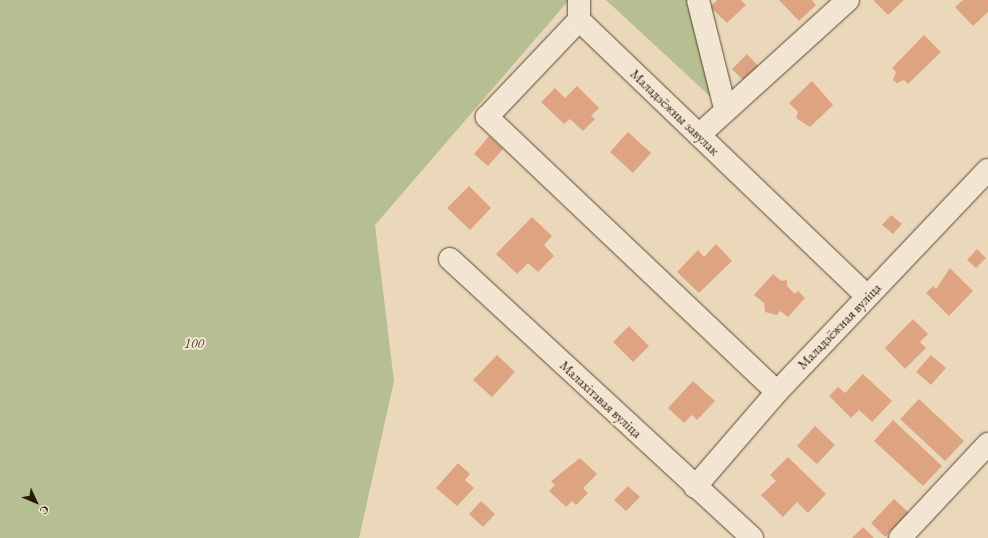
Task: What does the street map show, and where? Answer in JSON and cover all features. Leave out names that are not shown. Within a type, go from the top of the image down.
[{"type":"street","points":[[698,0],[725,108]]},
{"type":"street","points":[[699,135],[725,108],[848,0]]},
{"type":"street","name":"Маладзёжны завулак","points":[[777,392],[487,117],[579,10],[699,135],[867,296]]},
{"type":"street","name":"Маладзёжная вуліца","points":[[696,487],[777,392],[988,170]]},
{"type":"street","name":"Малахітавая вуліца","points":[[450,259],[752,538]]},
{"type":"street","points":[[900,538],[988,444]]},
{"type":"green space","name":"100","points":[[0,0],[569,0],[375,225],[394,381],[359,538],[0,538]]},
{"type":"green space","points":[[606,0],[692,0],[713,99]]},
{"type":"building","points":[[717,0],[741,0],[746,5],[727,23],[710,7]]},
{"type":"building","points":[[779,0],[812,0],[816,5],[799,21]]},
{"type":"building","points":[[873,0],[904,0],[888,15]]},
{"type":"building","points":[[963,0],[988,0],[988,12],[973,26],[955,7]]},
{"type":"building","points":[[924,35],[941,52],[908,84],[904,80],[897,83],[893,80],[896,72],[892,68]]},
{"type":"building","points":[[747,54],[762,70],[747,84],[732,69]]},
{"type":"building","points":[[812,81],[833,105],[810,127],[796,118],[798,112],[789,103]]},
{"type":"building","points":[[577,86],[599,108],[591,116],[595,119],[583,131],[570,119],[564,124],[541,102],[555,88],[565,98]]},
{"type":"building","points":[[628,132],[651,153],[633,173],[610,152]]},
{"type":"building","points":[[489,136],[503,149],[488,166],[474,154]]},
{"type":"building","points":[[469,186],[491,208],[470,230],[447,208]]},
{"type":"building","points":[[891,215],[902,224],[893,234],[882,225]]},
{"type":"building","points":[[532,217],[552,236],[544,245],[554,256],[538,272],[528,263],[517,274],[496,254]]},
{"type":"building","points":[[716,244],[732,261],[699,293],[677,272],[698,250],[704,257]]},
{"type":"building","points":[[977,249],[986,258],[976,268],[967,260]]},
{"type":"building","points":[[950,268],[973,291],[949,316],[926,293],[933,286],[936,289]]},
{"type":"building","points":[[773,274],[781,281],[787,280],[787,286],[795,294],[798,291],[805,298],[788,317],[780,311],[777,315],[765,312],[764,303],[754,295]]},
{"type":"building","points":[[913,319],[928,334],[920,342],[926,348],[905,369],[885,348]]},
{"type":"building","points":[[629,326],[649,346],[633,362],[613,342]]},
{"type":"building","points":[[497,355],[515,372],[492,397],[473,380]]},
{"type":"building","points":[[931,355],[946,368],[931,385],[916,372]]},
{"type":"building","points":[[863,374],[892,401],[872,422],[859,410],[851,418],[829,396],[838,387],[845,393]]},
{"type":"building","points":[[693,381],[715,401],[697,420],[692,415],[684,423],[668,408]]},
{"type":"building","points":[[919,399],[964,441],[945,461],[900,419]]},
{"type":"building","points":[[893,420],[942,466],[923,486],[874,441]]},
{"type":"building","points":[[815,426],[835,445],[817,464],[797,446]]},
{"type":"building","points":[[788,457],[826,494],[808,513],[797,502],[783,517],[761,495],[776,481],[770,475]]},
{"type":"building","points":[[580,458],[597,474],[583,488],[588,493],[576,505],[572,501],[566,507],[549,491],[555,485],[551,481]]},
{"type":"building","points":[[458,463],[470,474],[465,480],[474,488],[457,506],[436,488]]},
{"type":"building","points":[[628,486],[640,497],[626,511],[614,500]]},
{"type":"building","points":[[894,499],[909,513],[885,537],[871,523]]},
{"type":"building","points":[[481,501],[495,514],[483,527],[469,514]]},
{"type":"building","points":[[863,527],[874,538],[852,538]]}]
